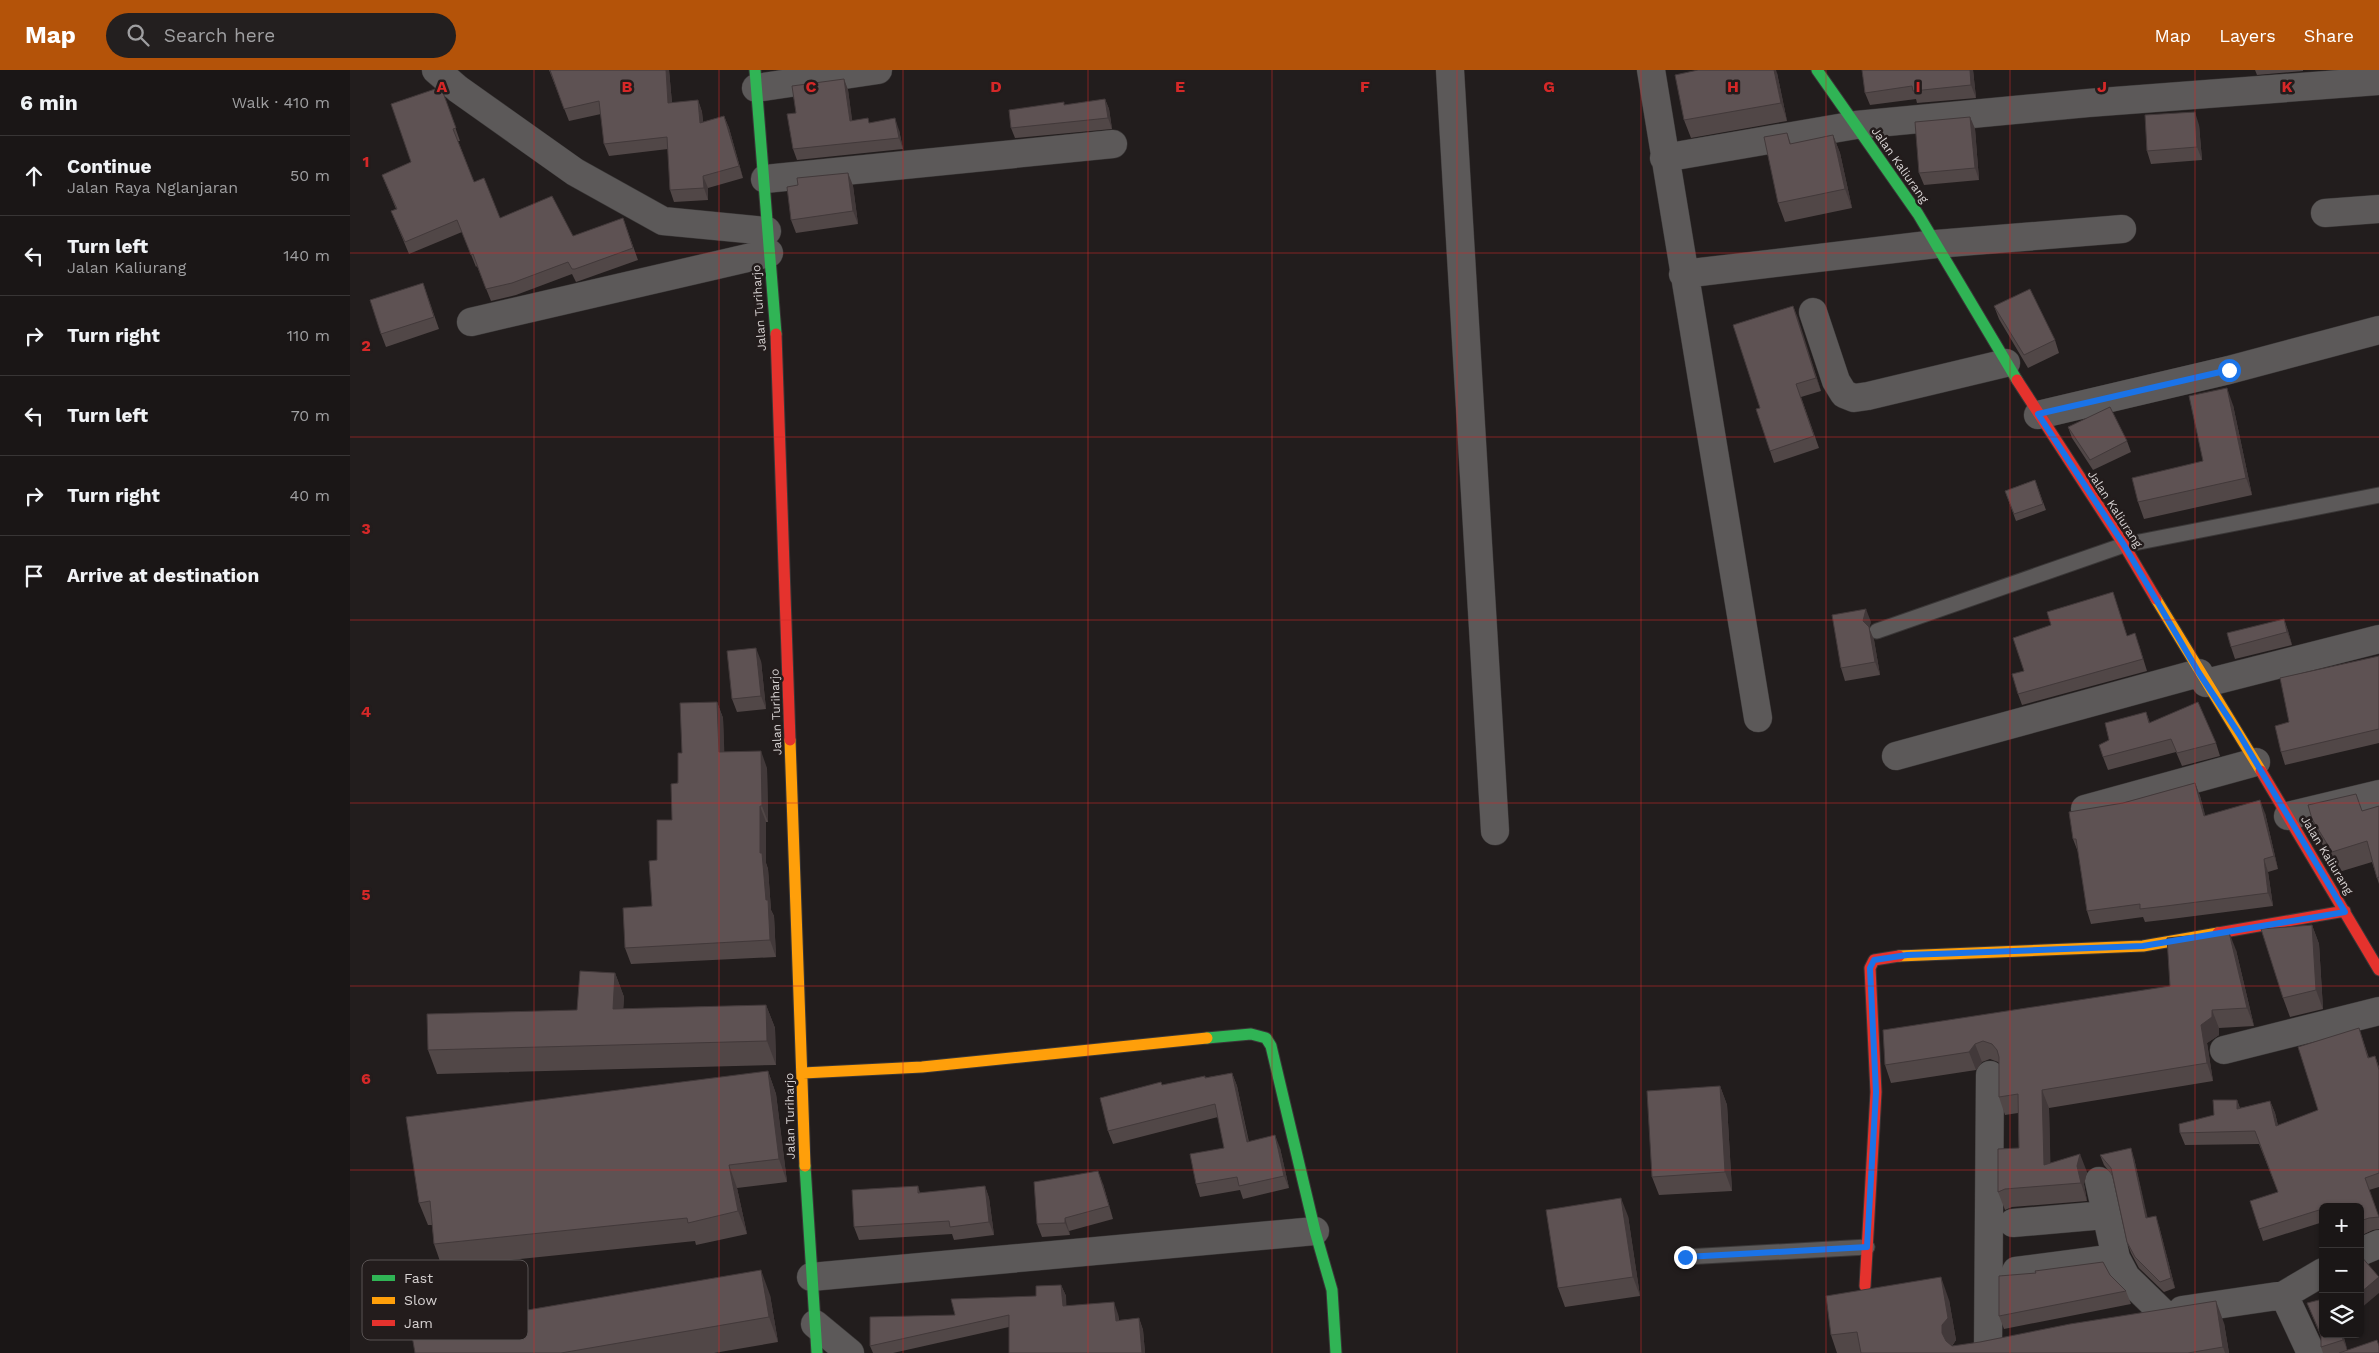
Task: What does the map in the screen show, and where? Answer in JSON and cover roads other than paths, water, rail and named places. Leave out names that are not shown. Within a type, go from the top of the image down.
[{"type":"street","points":[[436,70],[458,89],[574,172],[663,221],[768,242]]},
{"type":"street","points":[[756,79],[878,70]]},
{"type":"street","points":[[1450,70],[1495,831]]},
{"type":"street","points":[[1651,70],[1683,274],[1758,718]]},
{"type":"street","name":"Jalan Kaliurang","points":[[1817,70],[1918,214],[2006,363],[2124,545],[2202,678],[2256,762],[2345,912],[2375,953]]},
{"type":"street","name":"Jalan Turiharjo","points":[[756,79],[768,242],[775,302],[806,1195],[816,1353]]},
{"type":"street","points":[[1664,158],[1856,125],[2088,103],[2379,81]]},
{"type":"street","points":[[764,179],[1113,144]]},
{"type":"street","points":[[2325,214],[2379,209]]},
{"type":"street","points":[[1683,274],[1936,244],[2122,229]]},
{"type":"street","points":[[471,322],[768,242]]},
{"type":"street","points":[[1813,312],[1836,381],[1844,394],[1854,398],[2006,363]]},
{"type":"street","points":[[2038,414],[2229,370],[2379,330]]},
{"type":"street","points":[[1896,756],[2202,678],[2379,639]]},
{"type":"street","points":[[2085,809],[2256,762]]},
{"type":"street","points":[[2288,816],[2379,794]]},
{"type":"street","points":[[1865,1286],[1876,1092],[1870,968],[1874,960],[1907,955],[2143,946],[2345,912]]},
{"type":"street","points":[[2224,1050],[2379,1011]]},
{"type":"street","points":[[803,1073],[922,1067],[1242,1034],[1263,1035],[1270,1040],[1273,1051],[1315,1231],[1332,1290],[1336,1353]]},
{"type":"street","points":[[1990,1075],[1977,1351],[2018,1343]]},
{"type":"street","points":[[2099,1181],[2116,1258],[2126,1277],[2163,1313]]},
{"type":"street","points":[[2014,1223],[2105,1215]]},
{"type":"street","points":[[811,1277],[1315,1231]]},
{"type":"street","points":[[2364,1250],[2379,1244]]},
{"type":"street","points":[[2016,1271],[2116,1258]]},
{"type":"street","points":[[2134,1319],[2284,1295],[2319,1274]]},
{"type":"street","points":[[2284,1295],[2311,1353]]},
{"type":"street","points":[[814,1324],[850,1353]]},
{"type":"lane","points":[[1877,631],[2124,545],[2379,496]]},
{"type":"lane","points":[[1685,1257],[1867,1247]]}]
